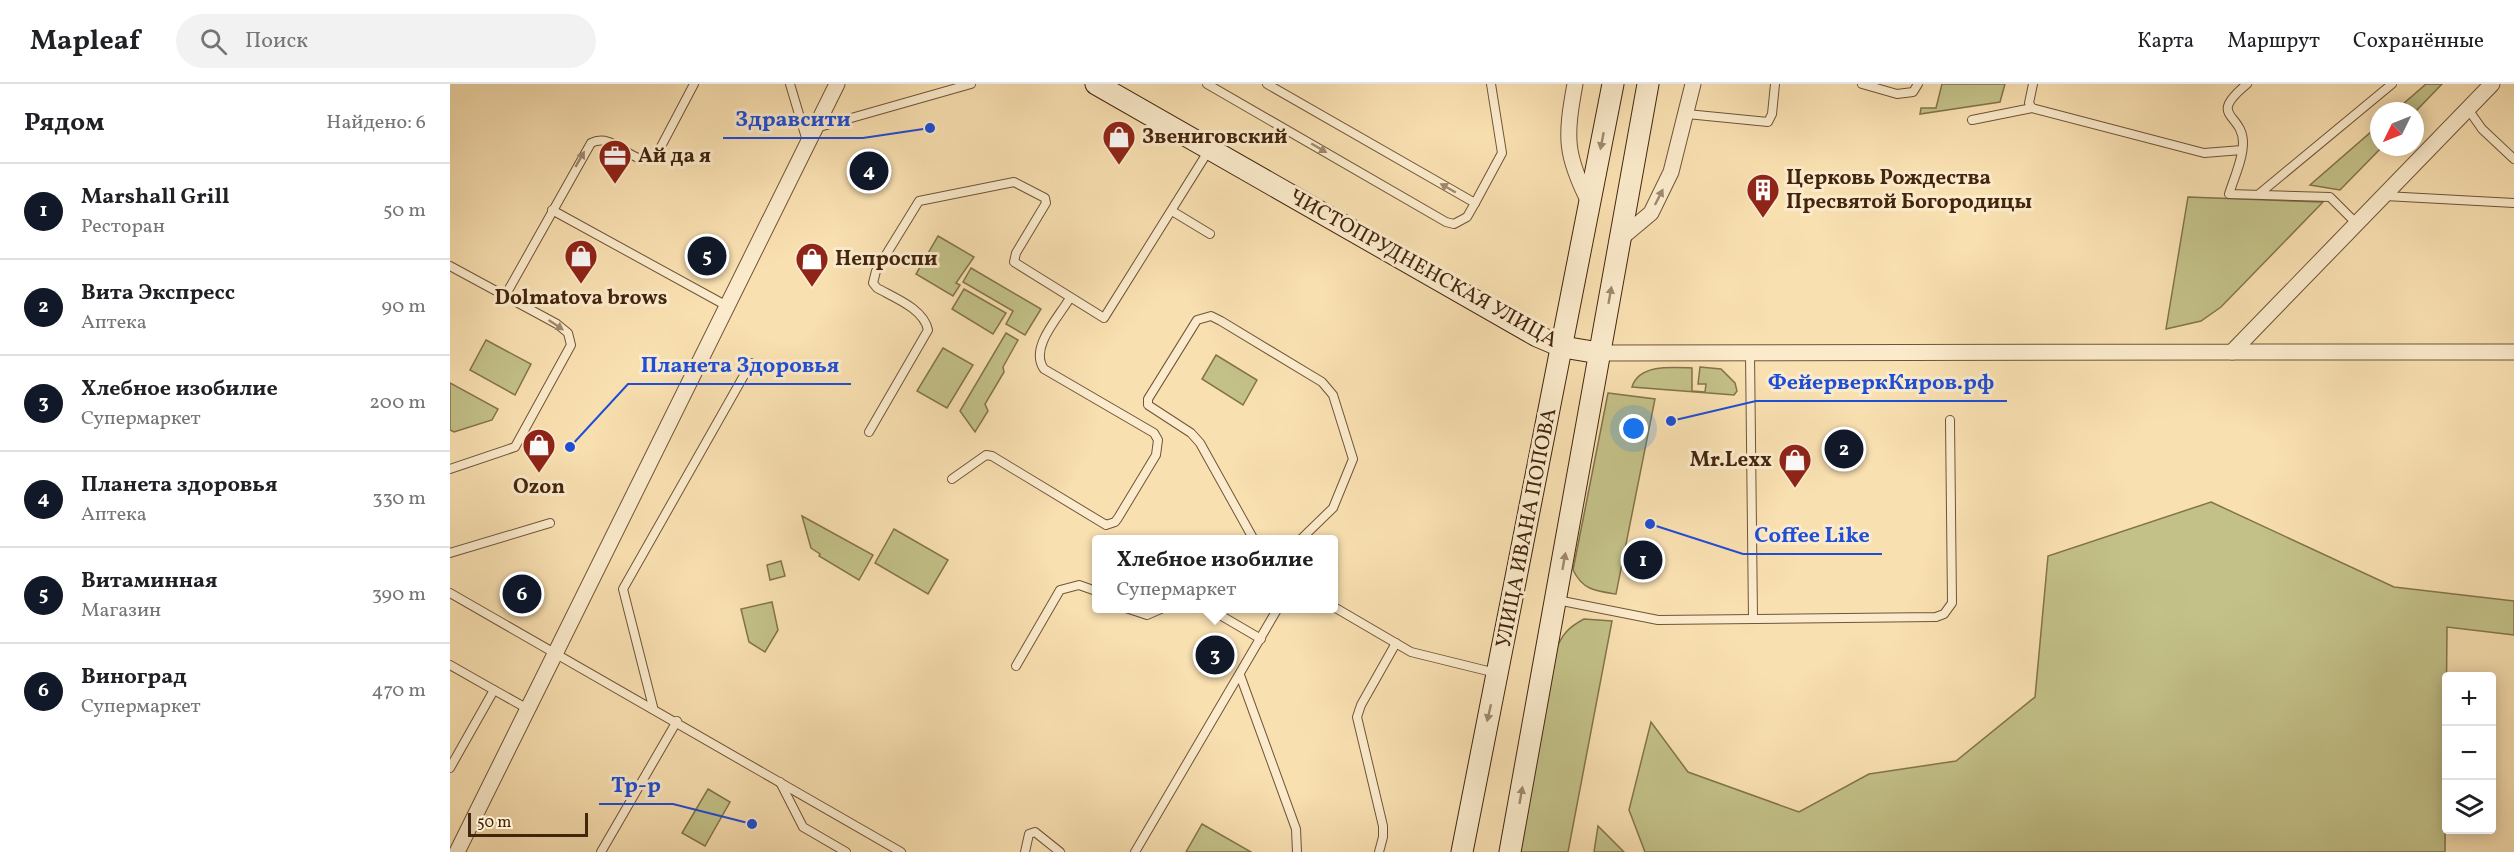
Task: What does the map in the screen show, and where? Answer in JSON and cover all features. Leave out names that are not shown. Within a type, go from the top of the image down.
[{"type":"main road","name":"УЛИЦА ИВАНА ПОПОВА","points":[[1462,852],[1613,84]]},
{"type":"main road","name":"УЛИЦА ИВАНА ПОПОВА","points":[[1510,852],[1648,84]]},
{"type":"main road","name":"ЧИСТОПРУДНЕНСКАЯ УЛИЦА","points":[[1109,87],[1209,149],[1528,331],[1563,347],[1599,352]]},
{"type":"street","points":[[457,852],[837,84]]},
{"type":"street","points":[[1575,84],[1567,142],[1574,173],[1590,204]]},
{"type":"street","points":[[1620,239],[1651,213],[1671,172],[1693,84]]},
{"type":"street","points":[[2232,352],[2492,84]]},
{"type":"street","name":"ЧИСТОПРУДНЕНСКАЯ УЛИЦА","points":[[1599,352],[2514,352]]},
{"type":"lane","points":[[505,296],[584,151],[598,140],[607,140],[641,159],[649,161],[655,158],[694,84]]},
{"type":"lane","points":[[790,84],[811,136],[971,84]]},
{"type":"lane","points":[[1267,84],[1475,203]]},
{"type":"lane","points":[[1212,85],[1446,222],[1461,222],[1475,203],[1502,153],[1491,84]]},
{"type":"lane","points":[[1687,114],[1768,122],[1772,114],[1775,84]]},
{"type":"lane","points":[[1862,84],[1897,94],[1913,92],[1918,84]]},
{"type":"lane","points":[[2032,108],[2029,103],[2033,84]]},
{"type":"lane","points":[[2247,84],[2233,95],[2228,109],[2229,117],[2241,132],[2242,150],[2229,194],[2330,197],[2357,224]]},
{"type":"lane","points":[[2259,194],[2392,84]]},
{"type":"lane","points":[[1972,120],[2032,108],[2204,153],[2242,150]]},
{"type":"lane","points":[[2468,109],[2482,129],[2514,159]]},
{"type":"lane","points":[[869,432],[928,330],[926,320],[920,314],[877,288],[873,283],[876,271],[919,201],[1014,182],[1045,198],[1046,203],[1016,253],[1014,262],[1102,318],[1107,317],[1209,149]]},
{"type":"lane","points":[[2384,196],[2514,203]]},
{"type":"lane","points":[[552,210],[728,306]]},
{"type":"lane","points":[[1172,211],[1210,234]]},
{"type":"lane","points":[[450,266],[557,324],[568,333],[571,345],[515,447],[450,469]]},
{"type":"lane","points":[[952,479],[986,456],[992,456],[1106,525],[1115,522],[1118,518],[1156,455],[1158,440],[1154,433],[1044,369],[1039,362],[1040,348],[1070,298]]},
{"type":"lane","points":[[1251,535],[1200,443],[1191,433],[1148,405],[1148,399],[1197,320],[1204,316],[1221,321],[1322,382],[1333,395],[1353,459],[1333,508],[1305,535]]},
{"type":"lane","points":[[1750,353],[1754,619]]},
{"type":"lane","points":[[653,707],[623,589],[751,363]]},
{"type":"lane","points":[[1557,600],[1658,620],[1936,617],[1949,610],[1952,603],[1950,420]]},
{"type":"lane","points":[[450,553],[550,523]]},
{"type":"lane","points":[[1016,666],[1060,590],[1079,585],[1092,590]]},
{"type":"lane","points":[[450,592],[902,852]]},
{"type":"lane","points":[[1338,610],[1411,652],[1497,674]]},
{"type":"lane","points":[[1215,613],[1261,639]]},
{"type":"lane","points":[[1135,852],[1275,613]]},
{"type":"lane","points":[[1379,852],[1383,825],[1357,717],[1361,705],[1396,643]]},
{"type":"lane","points":[[450,665],[528,709]]},
{"type":"lane","points":[[1240,675],[1296,829],[1297,852]]},
{"type":"lane","points":[[450,768],[494,690]]},
{"type":"lane","points":[[601,852],[677,721]]},
{"type":"lane","points":[[780,781],[803,827],[846,852]]},
{"type":"lane","points":[[1026,852],[1029,834],[1035,832],[1060,852]]},
{"type":"shaded area","points":[[1942,84],[2005,84],[2000,102],[1920,114],[1921,108],[1936,108]]},
{"type":"shaded area","points":[[2426,84],[2442,84],[2424,103],[2405,102]]},
{"type":"shaded area","points":[[2370,133],[2370,156],[2373,156],[2340,190],[2310,185]]},
{"type":"shaded area","points":[[2188,197],[2323,202],[2221,307],[2201,321],[2166,329]]},
{"type":"shaded area","points":[[938,236],[974,257],[956,283],[960,285],[953,296],[916,274]]},
{"type":"shaded area","points":[[971,268],[1041,309],[1025,335],[1006,324],[1013,311],[963,282]]},
{"type":"shaded area","points":[[964,289],[1006,313],[993,334],[952,309]]},
{"type":"shaded area","points":[[1006,333],[1018,340],[1003,367],[1004,372],[985,404],[988,411],[975,432],[960,411]]},
{"type":"shaded area","points":[[486,340],[531,364],[515,395],[470,370]]},
{"type":"shaded area","points":[[943,348],[973,365],[947,408],[917,391]]},
{"type":"shaded area","points":[[1216,355],[1257,380],[1243,405],[1202,379]]},
{"type":"shaded area","points":[[1700,367],[1721,369],[1735,383],[1737,391],[1734,395],[1632,387],[1642,374],[1657,368],[1692,368],[1692,391],[1705,392],[1706,384],[1698,384]]},
{"type":"shaded area","points":[[450,383],[498,409],[492,420],[454,432],[450,430]]},
{"type":"shaded area","points":[[1608,393],[1655,399],[1616,594],[1585,586],[1573,570]]},
{"type":"shaded area","points":[[2211,502],[2394,587],[2514,601],[2514,635],[2447,627],[2447,672],[2442,672],[2442,834],[2445,834],[2445,852],[1645,852],[1629,810],[1651,722],[1688,772],[1799,812],[1869,774],[1956,761],[2035,697],[2048,556]]},
{"type":"shaded area","points":[[802,516],[873,555],[859,580],[819,556],[820,554],[811,548]]},
{"type":"shaded area","points":[[894,529],[948,560],[928,594],[875,563]]},
{"type":"shaded area","points":[[781,561],[785,576],[770,580],[767,565]]},
{"type":"shaded area","points":[[772,602],[778,630],[765,652],[749,642],[741,609]]},
{"type":"shaded area","points":[[1584,619],[1612,621],[1568,852],[1518,852],[1556,650],[1567,631]]},
{"type":"shaded area","points":[[708,789],[730,802],[705,846],[682,833]]},
{"type":"shaded area","points":[[1202,824],[1251,852],[1186,852]]},
{"type":"shaded area","points":[[1598,826],[1624,852],[1594,852]]},
{"type":"place","name":"Здравсити","points":[[930,128]]},
{"type":"place","name":"Звениговский","points":[[1119,166]]},
{"type":"place","name":"Планета здоровья","points":[[869,171]]},
{"type":"place","name":"Ай да я","points":[[615,185]]},
{"type":"place","name":"Церковь Рождества Пресвятой Богородицы","points":[[1763,219]]},
{"type":"place","name":"Витаминная","points":[[707,256]]},
{"type":"place","name":"Dolmatova brows","points":[[581,285]]},
{"type":"place","name":"Непроспи","points":[[812,288]]},
{"type":"place","name":"ФейерверкКиров.рф","points":[[1671,421]]},
{"type":"place","name":"Планета Здоровья","points":[[570,447]]},
{"type":"place","name":"Вита Экспресс","points":[[1844,449]]},
{"type":"place","name":"Ozon","points":[[539,474]]},
{"type":"place","name":"Mr.Lexx","points":[[1795,489]]},
{"type":"place","name":"Coffee Like","points":[[1650,524]]},
{"type":"place","name":"Marshall Grill","points":[[1643,560]]},
{"type":"place","name":"Виноград","points":[[522,594]]},
{"type":"place","name":"Хлебное изобилие","points":[[1215,655]]},
{"type":"place","name":"Тр-р","points":[[752,824]]}]
